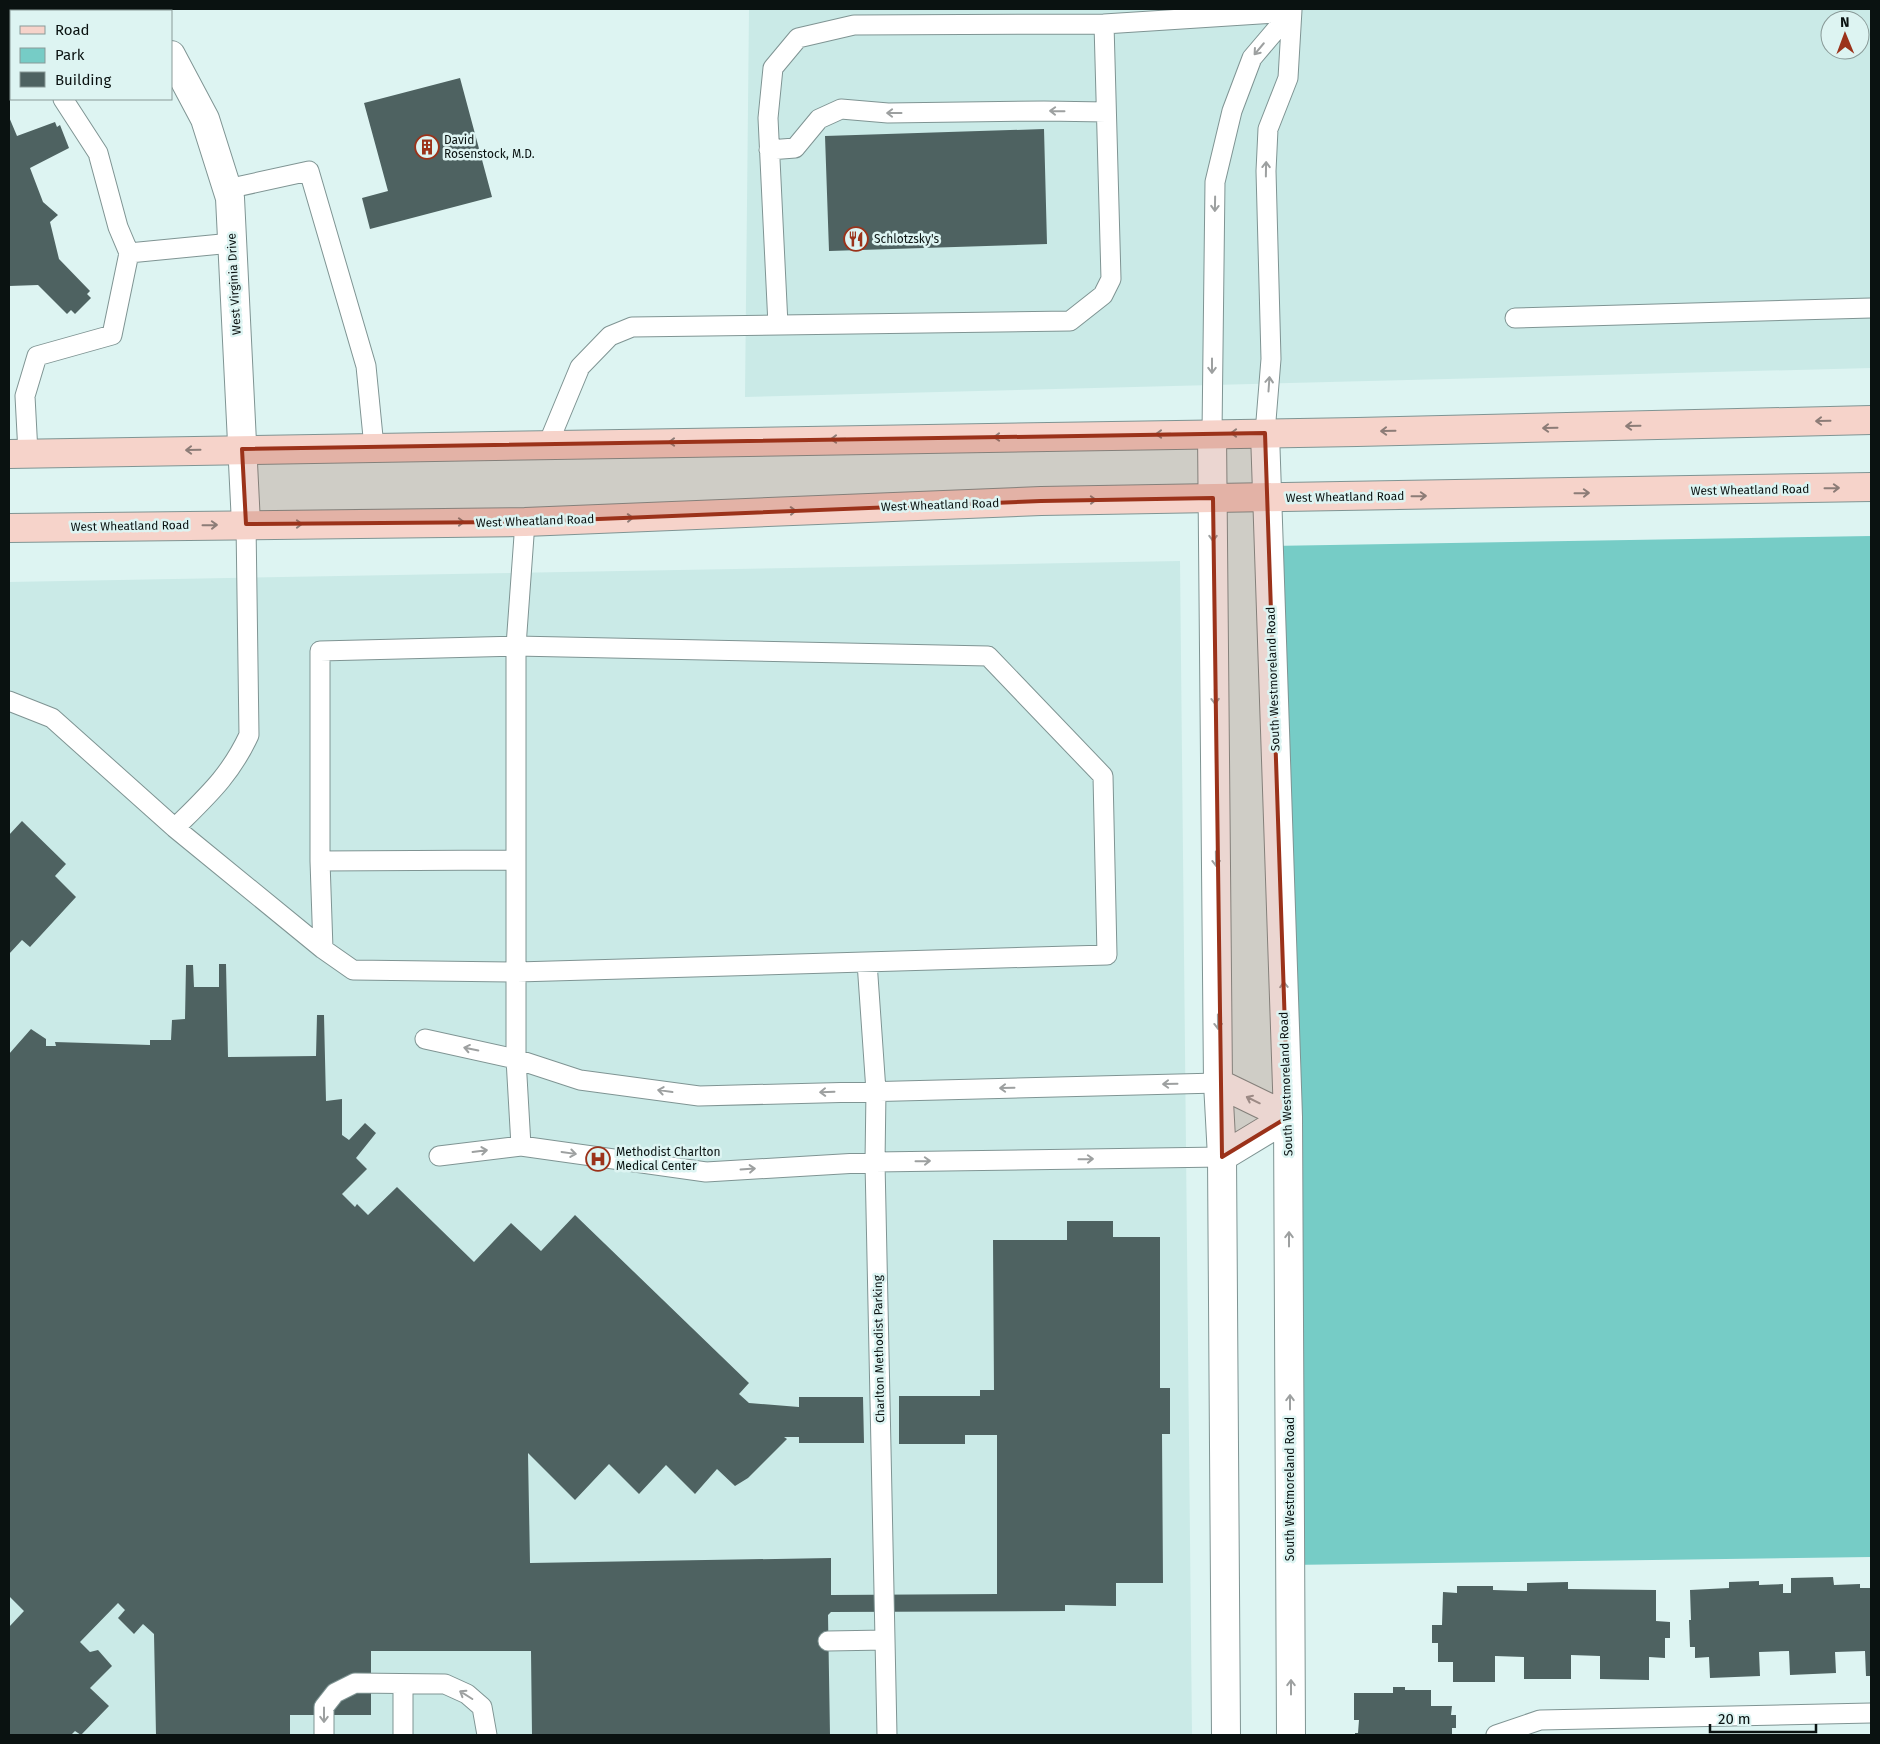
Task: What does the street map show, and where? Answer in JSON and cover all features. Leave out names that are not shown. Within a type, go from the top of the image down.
[{"type":"main road","points":[[18,453],[1265,433],[1871,420]]},
{"type":"main road","name":"West Wheatland Road","points":[[9,528],[525,522],[1040,501],[1871,487]]},
{"type":"street","name":"West Virginia Drive","points":[[172,57],[205,119],[230,198],[246,524]]},
{"type":"street","points":[[1212,433],[1218,1083],[1222,1157],[1226,1735]]},
{"type":"street","name":"South Westmoreland Road","points":[[1265,433],[1288,1117],[1291,1735]]},
{"type":"street","points":[[1218,1083],[1288,1117]]},
{"type":"street","points":[[1222,1157],[1288,1117]]},
{"type":"lane","points":[[778,325],[768,118],[773,68],[798,38],[854,24],[1104,24],[1291,10]]},
{"type":"lane","points":[[1265,433],[1271,360],[1266,172],[1268,129],[1288,78],[1291,10]]},
{"type":"lane","points":[[1212,433],[1215,182],[1232,111],[1252,58],[1291,10]]},
{"type":"lane","points":[[548,444],[580,367],[610,336],[632,327],[1070,321],[1103,295],[1110,279],[1104,24]]},
{"type":"lane","points":[[18,453],[25,396],[37,356],[112,335],[130,253],[118,227],[98,153],[64,100]]},
{"type":"lane","points":[[769,150],[795,148],[819,119],[841,109],[888,113],[1106,112]]},
{"type":"lane","points":[[228,189],[309,171],[366,366],[374,447]]},
{"type":"lane","points":[[130,253],[232,243]]},
{"type":"lane","points":[[1515,318],[1871,308]]},
{"type":"lane","points":[[521,1146],[516,1059],[516,646],[525,522]]},
{"type":"lane","points":[[175,828],[222,781],[239,757],[249,735],[246,524]]},
{"type":"lane","points":[[9,701],[52,718],[175,828],[322,948],[353,970],[517,972],[1108,955],[1103,776],[988,656],[516,646],[320,651],[322,948]]},
{"type":"lane","points":[[320,861],[516,860]]},
{"type":"lane","name":"Charlton Methodist Parking","points":[[867,962],[876,1091],[875,1162],[887,1735]]},
{"type":"lane","points":[[425,1039],[516,1059],[580,1080],[699,1096],[1218,1083]]},
{"type":"lane","points":[[439,1156],[521,1146],[706,1172],[875,1162],[1222,1157]]},
{"type":"lane","points":[[828,1640],[885,1640]]},
{"type":"lane","points":[[324,1735],[324,1707],[334,1692],[355,1683],[446,1684],[467,1694],[482,1707],[487,1735]]},
{"type":"lane","points":[[403,1684],[404,1735]]},
{"type":"lane","points":[[1496,1735],[1540,1720],[1871,1713]]},
{"type":"highlighted area","points":[[1265,433],[1288,1117],[1222,1157],[1213,498],[1041,501],[525,522],[246,524],[242,449]]},
{"type":"shaded area","points":[[749,9],[1871,9],[1871,368],[745,397]]},
{"type":"shaded area","name":"Methodist Charlton Medical Center","points":[[1180,561],[1192,1735],[9,1735],[9,582]]},
{"type":"green space","points":[[1871,536],[1871,1557],[1288,1565],[1268,546]]},
{"type":"building","name":"David Rosenstock, M.D.","points":[[460,78],[492,197],[370,229],[362,198],[388,191],[364,103]]},
{"type":"building","points":[[9,117],[17,136],[55,122],[57,127],[60,125],[69,148],[30,168],[43,202],[58,215],[50,222],[59,259],[90,291],[87,294],[91,298],[75,314],[71,310],[67,314],[38,285],[9,286]]},
{"type":"building","points":[[1044,129],[1047,244],[829,251],[825,136]]},
{"type":"building","points":[[22,821],[66,864],[55,876],[76,897],[30,947],[22,940],[9,954],[9,835]]},
{"type":"building","points":[[219,964],[226,964],[228,1057],[316,1056],[317,1015],[324,1015],[326,1101],[342,1099],[342,1135],[349,1140],[365,1123],[376,1133],[356,1158],[367,1169],[342,1194],[355,1207],[357,1204],[368,1215],[397,1187],[474,1262],[511,1223],[541,1251],[575,1215],[749,1383],[739,1394],[749,1403],[799,1407],[799,1397],[863,1397],[864,1443],[799,1443],[799,1437],[784,1437],[787,1439],[748,1478],[735,1486],[717,1469],[695,1494],[666,1465],[639,1494],[609,1464],[575,1500],[528,1453],[530,1563],[831,1558],[831,1595],[997,1594],[997,1435],[965,1435],[965,1444],[899,1444],[899,1396],[980,1396],[980,1390],[994,1390],[993,1240],[1067,1240],[1067,1221],[1113,1221],[1113,1237],[1160,1237],[1160,1388],[1170,1388],[1170,1434],[1162,1434],[1163,1583],[1116,1583],[1116,1606],[1065,1605],[1065,1611],[831,1612],[828,1615],[830,1735],[532,1735],[531,1651],[371,1651],[371,1715],[290,1715],[290,1735],[156,1735],[154,1634],[143,1624],[134,1634],[118,1618],[125,1610],[118,1603],[80,1642],[90,1652],[98,1650],[112,1666],[90,1688],[109,1706],[81,1735],[75,1731],[71,1735],[9,1735],[9,1627],[24,1611],[9,1596],[9,1054],[31,1029],[46,1039],[46,1046],[56,1046],[55,1042],[150,1045],[150,1040],[171,1040],[172,1020],[185,1019],[186,965],[193,965],[194,987],[219,987]]},
{"type":"building","points":[[1833,1577],[1834,1585],[1860,1584],[1860,1588],[1871,1588],[1871,1676],[1866,1676],[1865,1651],[1835,1652],[1836,1673],[1790,1675],[1789,1651],[1759,1652],[1760,1676],[1710,1678],[1709,1657],[1695,1658],[1695,1647],[1690,1647],[1690,1590],[1729,1588],[1729,1582],[1759,1581],[1759,1585],[1783,1584],[1783,1593],[1791,1593],[1791,1578]]},
{"type":"building","points":[[1568,1582],[1568,1589],[1656,1590],[1656,1621],[1670,1622],[1670,1638],[1665,1638],[1665,1658],[1649,1657],[1649,1680],[1600,1679],[1600,1656],[1571,1655],[1571,1679],[1524,1679],[1524,1657],[1495,1656],[1495,1682],[1453,1682],[1453,1662],[1438,1662],[1438,1643],[1432,1643],[1432,1625],[1442,1625],[1443,1592],[1457,1593],[1457,1586],[1493,1586],[1493,1590],[1527,1591],[1527,1583]]},
{"type":"building","points":[[1393,1687],[1405,1687],[1405,1690],[1431,1690],[1431,1706],[1452,1706],[1451,1715],[1456,1715],[1456,1728],[1452,1728],[1452,1735],[1355,1735],[1355,1733],[1358,1733],[1359,1720],[1354,1720],[1354,1693],[1393,1693]]},
{"type":"place","name":"David Rosenstock, M.D.","points":[[427,147]]},
{"type":"place","name":"Schlotzsky's","points":[[856,239]]},
{"type":"place","name":"Methodist Charlton Medical Center","points":[[598,1159]]}]
